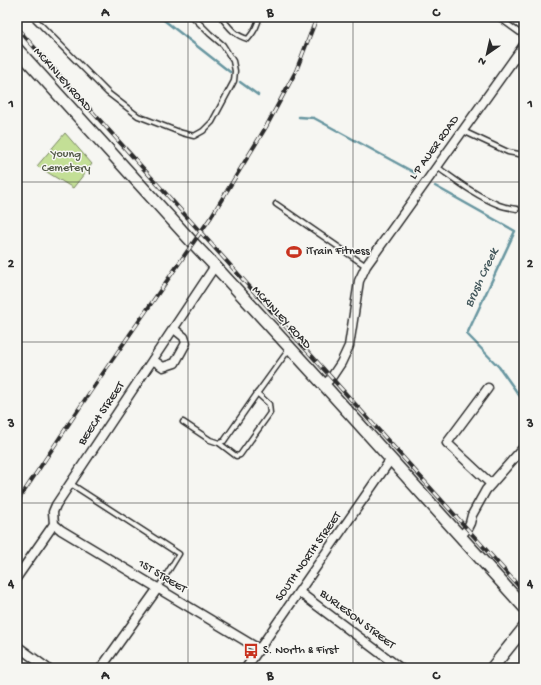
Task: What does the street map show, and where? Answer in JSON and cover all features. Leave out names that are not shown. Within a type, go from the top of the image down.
[{"type":"street","name":"L P AUER ROAD","points":[[324,385],[331,378],[341,363],[349,346],[359,281],[366,266],[524,45]]},
{"type":"street","name":"MCKINLEY ROAD","points":[[17,49],[392,459],[524,607]]},
{"type":"street","name":"BEECH STREET","points":[[17,577],[54,524],[53,512],[70,484],[215,266]]},
{"type":"street","points":[[153,360],[163,367],[175,363],[186,343],[184,337],[174,329]]},
{"type":"street","points":[[488,388],[448,443],[491,484]]},
{"type":"street","points":[[461,536],[467,529],[472,515],[481,498],[491,484],[524,447]]},
{"type":"street","name":"SOUTH NORTH STREET","points":[[246,668],[392,459]]},
{"type":"street","name":"1ST STREET","points":[[54,524],[61,530],[259,649]]},
{"type":"street","points":[[101,668],[158,588]]},
{"type":"street","name":"BURLESON STREET","points":[[299,592],[400,668]]},
{"type":"street","points":[[492,668],[524,628]]},
{"type":"street","points":[[17,646],[47,668]]},
{"type":"lane","points":[[32,17],[108,93],[138,116],[182,133],[194,136],[203,131],[212,122],[234,81],[235,71],[233,61],[223,45],[193,17]]},
{"type":"lane","points":[[221,17],[234,33],[248,38],[254,32],[259,17]]},
{"type":"lane","points":[[498,17],[524,36]]},
{"type":"lane","points":[[462,131],[508,152],[524,155]]},
{"type":"lane","points":[[437,167],[488,200],[500,206],[517,209]]},
{"type":"lane","points":[[276,204],[366,266]]},
{"type":"lane","points":[[219,443],[224,441],[257,393],[291,348]]},
{"type":"lane","points":[[183,422],[210,440],[219,443],[236,456],[240,454],[270,413],[269,404],[257,393]]},
{"type":"lane","points":[[70,484],[178,554],[158,588]]},
{"type":"green space","name":"Young Cemetery","points":[[65,133],[92,164],[73,188],[37,166]]},
{"type":"waterway","name":"Brush Creek","points":[[160,17],[230,72]]},
{"type":"waterway","name":"Brush Creek","points":[[240,82],[258,95]]},
{"type":"waterway","name":"Brush Creek","points":[[299,117],[314,118],[415,173]]},
{"type":"waterway","name":"Brush Creek","points":[[435,186],[515,231],[467,334],[499,367],[524,402]]},
{"type":"railway","points":[[17,502],[90,392],[211,217],[266,127],[296,71],[317,17]]},
{"type":"railway","points":[[17,28],[524,592]]},
{"type":"place","name":"iTrain Fitness","points":[[294,252]]},
{"type":"place","name":"S. North & First","points":[[251,651]]}]
